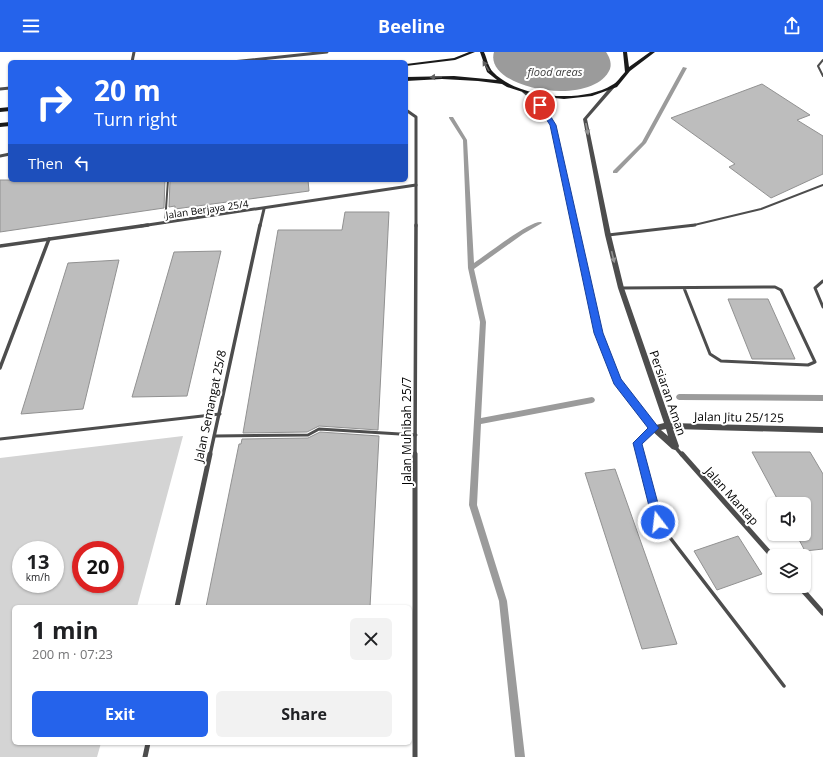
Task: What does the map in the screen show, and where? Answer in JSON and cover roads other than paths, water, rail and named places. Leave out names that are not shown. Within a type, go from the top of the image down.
[{"type":"main road","points":[[408,65],[455,59],[473,52]]},
{"type":"main road","points":[[482,52],[482,60],[489,71],[502,82]]},
{"type":"main road","points":[[625,52],[629,60],[629,70]]},
{"type":"main road","points":[[408,80],[447,76],[470,77],[502,82],[524,92],[548,97],[573,98],[596,94],[614,87],[623,79],[629,70],[653,52]]},
{"type":"street","points":[[251,60],[327,52]]},
{"type":"street","name":"Persiaran Aman","points":[[614,87],[585,119],[608,235],[621,288],[675,447]]},
{"type":"street","name":"Persiaran Aman","points":[[524,92],[540,105],[553,125],[598,333],[617,381],[654,428],[675,447]]},
{"type":"street","name":"Jalan Muhibah 25/7","points":[[408,111],[416,117],[415,757]]},
{"type":"street","name":"Jalan Berjaya 25/4","points":[[0,246],[416,186]]},
{"type":"street","name":"Jalan Semangat 25/8","points":[[177,605],[264,209]]},
{"type":"street","points":[[0,368],[49,239]]},
{"type":"street","name":"Jalan Jitu 25/125","points":[[654,428],[668,426],[823,430]]},
{"type":"street","name":"Jalan Mantap","points":[[675,447],[767,550]]},
{"type":"street","points":[[805,593],[823,613]]},
{"type":"street","points":[[146,757],[148,745]]},
{"type":"lane","points":[[823,60],[818,66],[823,76]]},
{"type":"lane","points":[[165,223],[168,182]]},
{"type":"lane","points":[[608,235],[692,226],[761,209],[823,185]]},
{"type":"lane","points":[[823,281],[815,288],[823,307]]},
{"type":"lane","points":[[621,288],[775,287],[781,290],[815,362],[808,365],[721,361],[710,354],[684,288]]},
{"type":"lane","points":[[0,439],[220,414]]},
{"type":"lane","points":[[654,428],[637,443],[658,522],[784,686]]},
{"type":"lane","points":[[214,436],[308,435],[319,429],[416,434]]},
{"type":"water","name":"flood areas","points":[[494,52],[606,52],[610,60],[611,67],[600,81],[583,88],[563,91],[542,89],[521,84],[505,76],[495,65]]},
{"type":"waterway","points":[[615,172],[644,143],[685,68]]},
{"type":"waterway","points":[[451,118],[465,140],[471,268]]},
{"type":"waterway","points":[[471,268],[521,233],[539,223]]},
{"type":"waterway","points":[[471,268],[483,322],[478,422]]},
{"type":"waterway","points":[[679,397],[823,398]]},
{"type":"waterway","points":[[478,422],[592,400]]},
{"type":"waterway","points":[[478,422],[473,505],[503,601],[520,757]]}]
